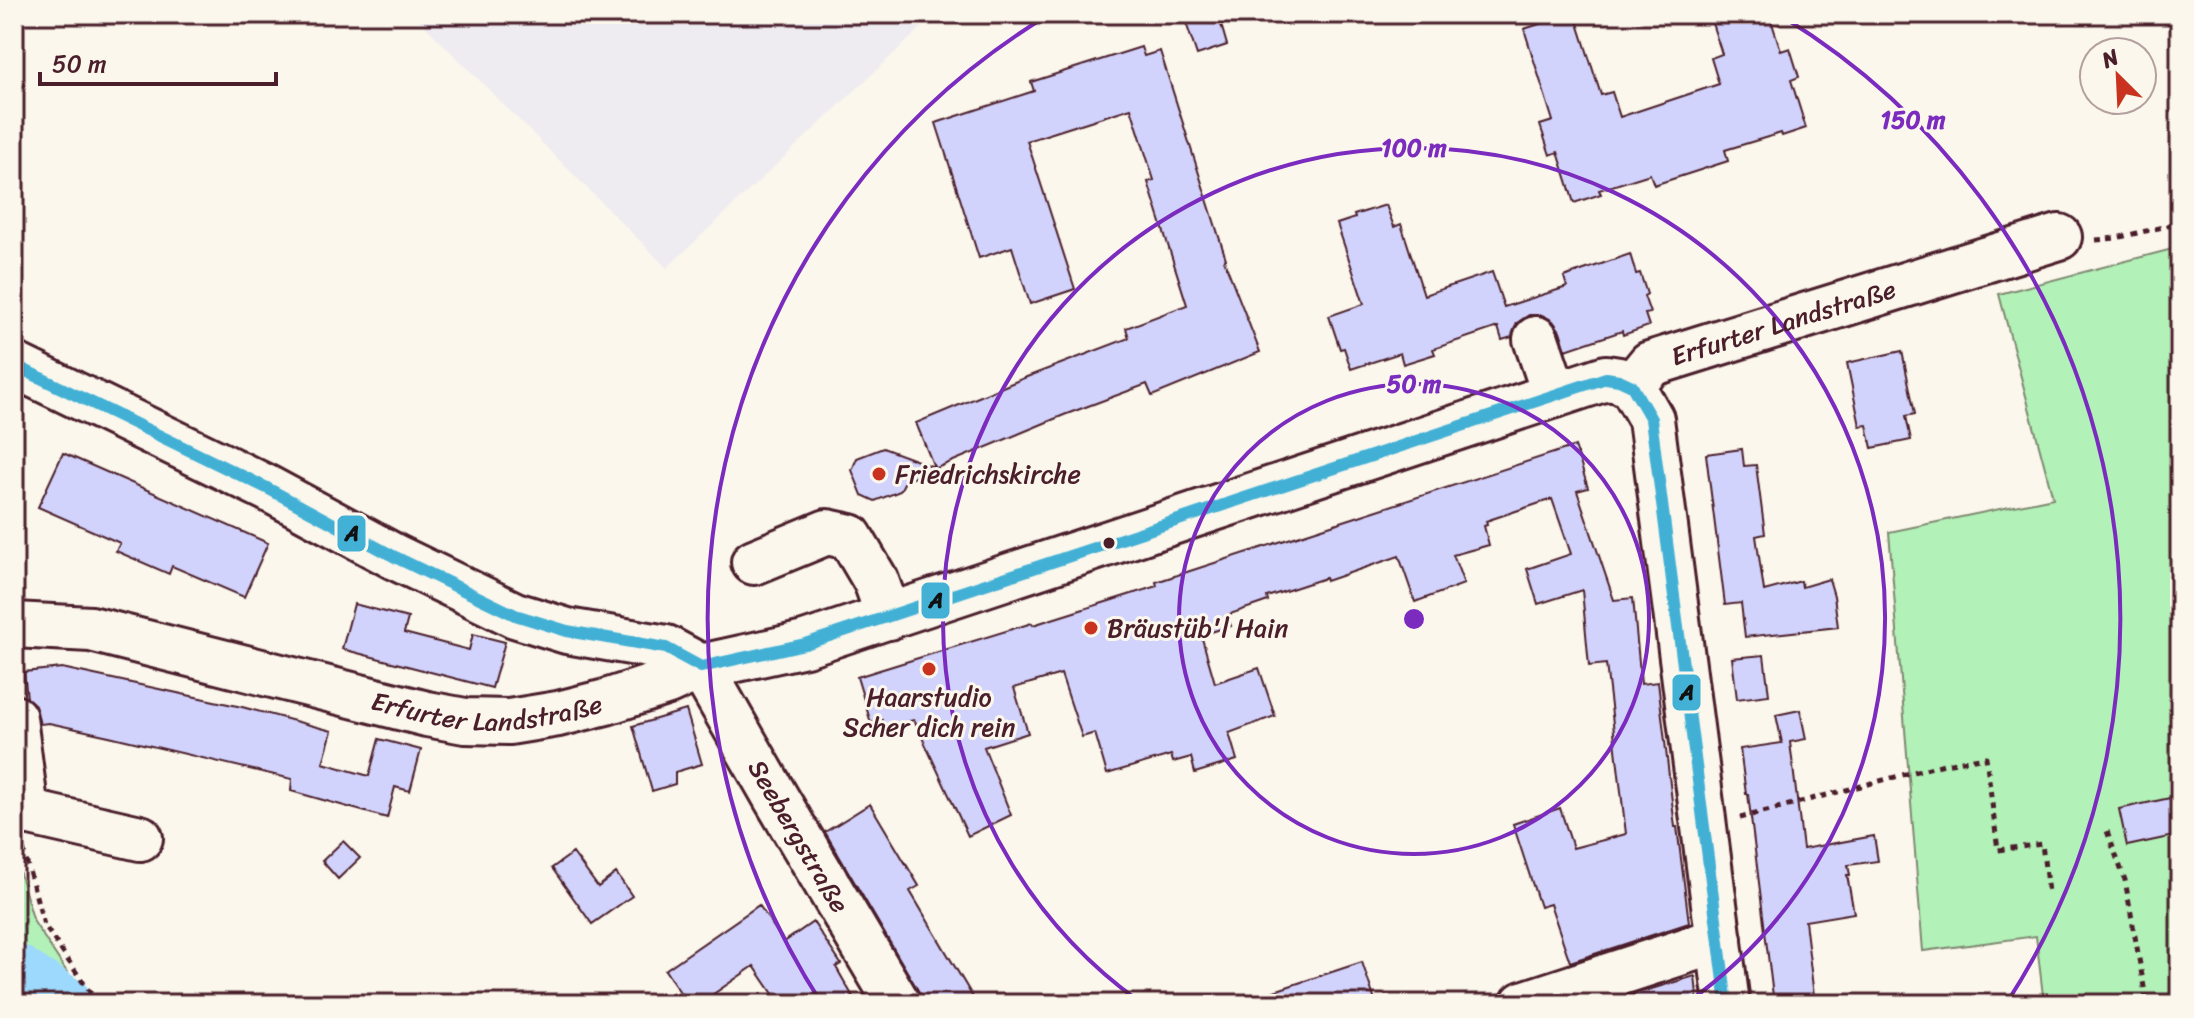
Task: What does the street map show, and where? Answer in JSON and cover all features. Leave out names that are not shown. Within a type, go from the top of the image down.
[{"type":"street","name":"Erfurter Landstraße","points":[[16,632],[91,629],[465,721],[509,722],[558,714],[668,682],[701,667],[805,644],[1606,378],[1632,386],[1650,364],[2059,237]]},
{"type":"street","points":[[1536,339],[1555,395]]},
{"type":"street","points":[[14,365],[267,488],[395,557],[515,615],[567,631],[666,648],[701,667]]},
{"type":"street","points":[[1632,386],[1651,419],[1727,1004]]},
{"type":"street","points":[[754,562],[827,532],[850,537],[876,581],[889,617]]},
{"type":"street","name":"Seebergstraße","points":[[701,667],[898,1004]]},
{"type":"street","points":[[14,718],[26,812],[140,838]]},
{"type":"street","points":[[1523,1004],[1719,940]]},
{"type":"path","points":[[2059,237],[2103,241],[2180,223]]},
{"type":"path","points":[[1704,828],[1944,764],[1986,757],[1998,850],[2042,844],[2048,892]]},
{"type":"path","points":[[26,812],[23,848],[44,925],[98,1004]]},
{"type":"path","points":[[2107,831],[2125,880],[2147,1004]]},
{"type":"shaded area","points":[[413,14],[936,14],[667,268]]},
{"type":"green space","points":[[2180,247],[2180,1004],[2044,1004],[2036,936],[1923,951],[1889,532],[2053,498],[1999,294]]},
{"type":"green space","points":[[14,826],[17,864],[34,922],[88,1004],[71,1004],[14,970]]},
{"type":"building","points":[[1183,14],[1218,14],[1227,45],[1197,55]]},
{"type":"building","points":[[1575,14],[1601,95],[1612,92],[1620,117],[1719,84],[1711,58],[1722,54],[1709,14],[1769,14],[1781,51],[1790,48],[1799,77],[1791,80],[1806,128],[1725,150],[1728,161],[1654,185],[1650,174],[1599,190],[1601,194],[1574,203],[1558,152],[1550,155],[1540,125],[1553,121],[1524,29]]},
{"type":"building","points":[[1141,47],[1144,56],[1160,51],[1224,260],[1260,352],[1152,396],[1147,384],[1064,415],[905,481],[900,491],[875,501],[862,495],[852,470],[857,458],[883,448],[934,467],[916,423],[1129,338],[1126,328],[1187,305],[1148,182],[1154,180],[1131,108],[1027,141],[1075,289],[1030,304],[1012,247],[979,258],[936,123],[1034,91],[1031,82]]},
{"type":"building","points":[[1386,205],[1394,227],[1401,224],[1424,295],[1492,272],[1504,307],[1567,287],[1564,277],[1630,254],[1647,294],[1644,296],[1650,313],[1645,314],[1649,326],[1623,335],[1622,331],[1566,350],[1553,321],[1542,315],[1529,315],[1517,323],[1512,337],[1502,340],[1498,327],[1433,349],[1435,354],[1403,364],[1400,353],[1351,369],[1344,348],[1340,349],[1329,316],[1364,304],[1337,224]]},
{"type":"building","points":[[1902,351],[1915,414],[1906,416],[1911,440],[1872,448],[1867,425],[1860,426],[1847,363]]},
{"type":"building","points":[[1575,446],[1588,488],[1577,491],[1614,600],[1633,598],[1641,684],[1658,682],[1689,923],[1570,962],[1550,904],[1540,907],[1513,824],[1560,808],[1573,848],[1626,834],[1606,664],[1589,666],[1582,590],[1538,604],[1527,569],[1571,554],[1552,499],[1486,521],[1487,525],[1484,526],[1489,545],[1453,555],[1464,584],[1415,602],[1399,556],[1267,597],[1268,601],[1227,615],[1231,626],[1201,635],[1215,683],[1259,668],[1275,716],[1229,733],[1237,760],[1195,773],[1191,757],[1173,762],[1171,755],[1107,774],[1095,733],[1082,737],[1061,674],[1014,688],[1028,733],[984,747],[1011,815],[968,836],[914,720],[884,728],[882,720],[871,723],[857,677],[1157,586],[1156,582]]},
{"type":"building","points":[[1742,449],[1744,466],[1756,465],[1765,534],[1756,536],[1764,591],[1801,581],[1802,587],[1829,579],[1838,627],[1745,637],[1741,603],[1725,605],[1706,454]]},
{"type":"building","points":[[63,453],[268,543],[244,597],[172,566],[169,574],[116,551],[120,543],[38,507]]},
{"type":"building","points":[[354,604],[408,618],[404,633],[469,650],[473,634],[505,642],[492,688],[342,649]]},
{"type":"building","points":[[1764,655],[1769,695],[1737,699],[1732,658]]},
{"type":"building","points":[[62,668],[242,707],[332,731],[323,763],[369,776],[379,739],[421,750],[410,791],[395,787],[387,818],[291,791],[292,779],[109,736],[49,723],[40,724],[34,704],[27,698],[24,672]]},
{"type":"building","points":[[686,710],[702,764],[675,772],[675,784],[652,791],[633,726]]},
{"type":"building","points":[[1800,710],[1806,739],[1790,742],[1803,849],[1874,836],[1878,861],[1848,865],[1854,913],[1805,921],[1815,1004],[1774,1004],[1740,749],[1782,743],[1776,715]]},
{"type":"building","points":[[2170,798],[2178,835],[2127,846],[2119,809]]},
{"type":"building","points":[[870,804],[919,886],[910,891],[977,1004],[926,1004],[825,832]]},
{"type":"building","points":[[343,841],[360,858],[338,879],[322,861]]},
{"type":"building","points":[[573,853],[598,887],[616,873],[632,896],[592,924],[552,868]]},
{"type":"building","points":[[759,905],[784,942],[813,922],[841,964],[836,967],[857,1004],[780,1004],[754,966],[699,1004],[688,1004],[665,970]]},
{"type":"building","points":[[1362,962],[1376,1004],[1251,1004],[1250,999]]},
{"type":"building","points":[[1695,976],[1698,1004],[1622,1004],[1621,998]]},
{"type":"waterway","points":[[14,971],[65,1004]]},
{"type":"transit line","name":"A","points":[[14,365],[267,488],[395,557],[515,615],[567,631],[666,648],[701,667]]},
{"type":"transit line","name":"A","points":[[701,667],[805,644],[1606,378],[1632,386]]},
{"type":"transit line","name":"A","points":[[1632,386],[1651,419],[1727,1004]]},
{"type":"place","name":"Friedrichskirche","points":[[879,474]]},
{"type":"place","name":"Bräustüb'l Hain","points":[[1091,628]]},
{"type":"place","name":"Haarstudio Scher dich rein","points":[[929,669]]}]
